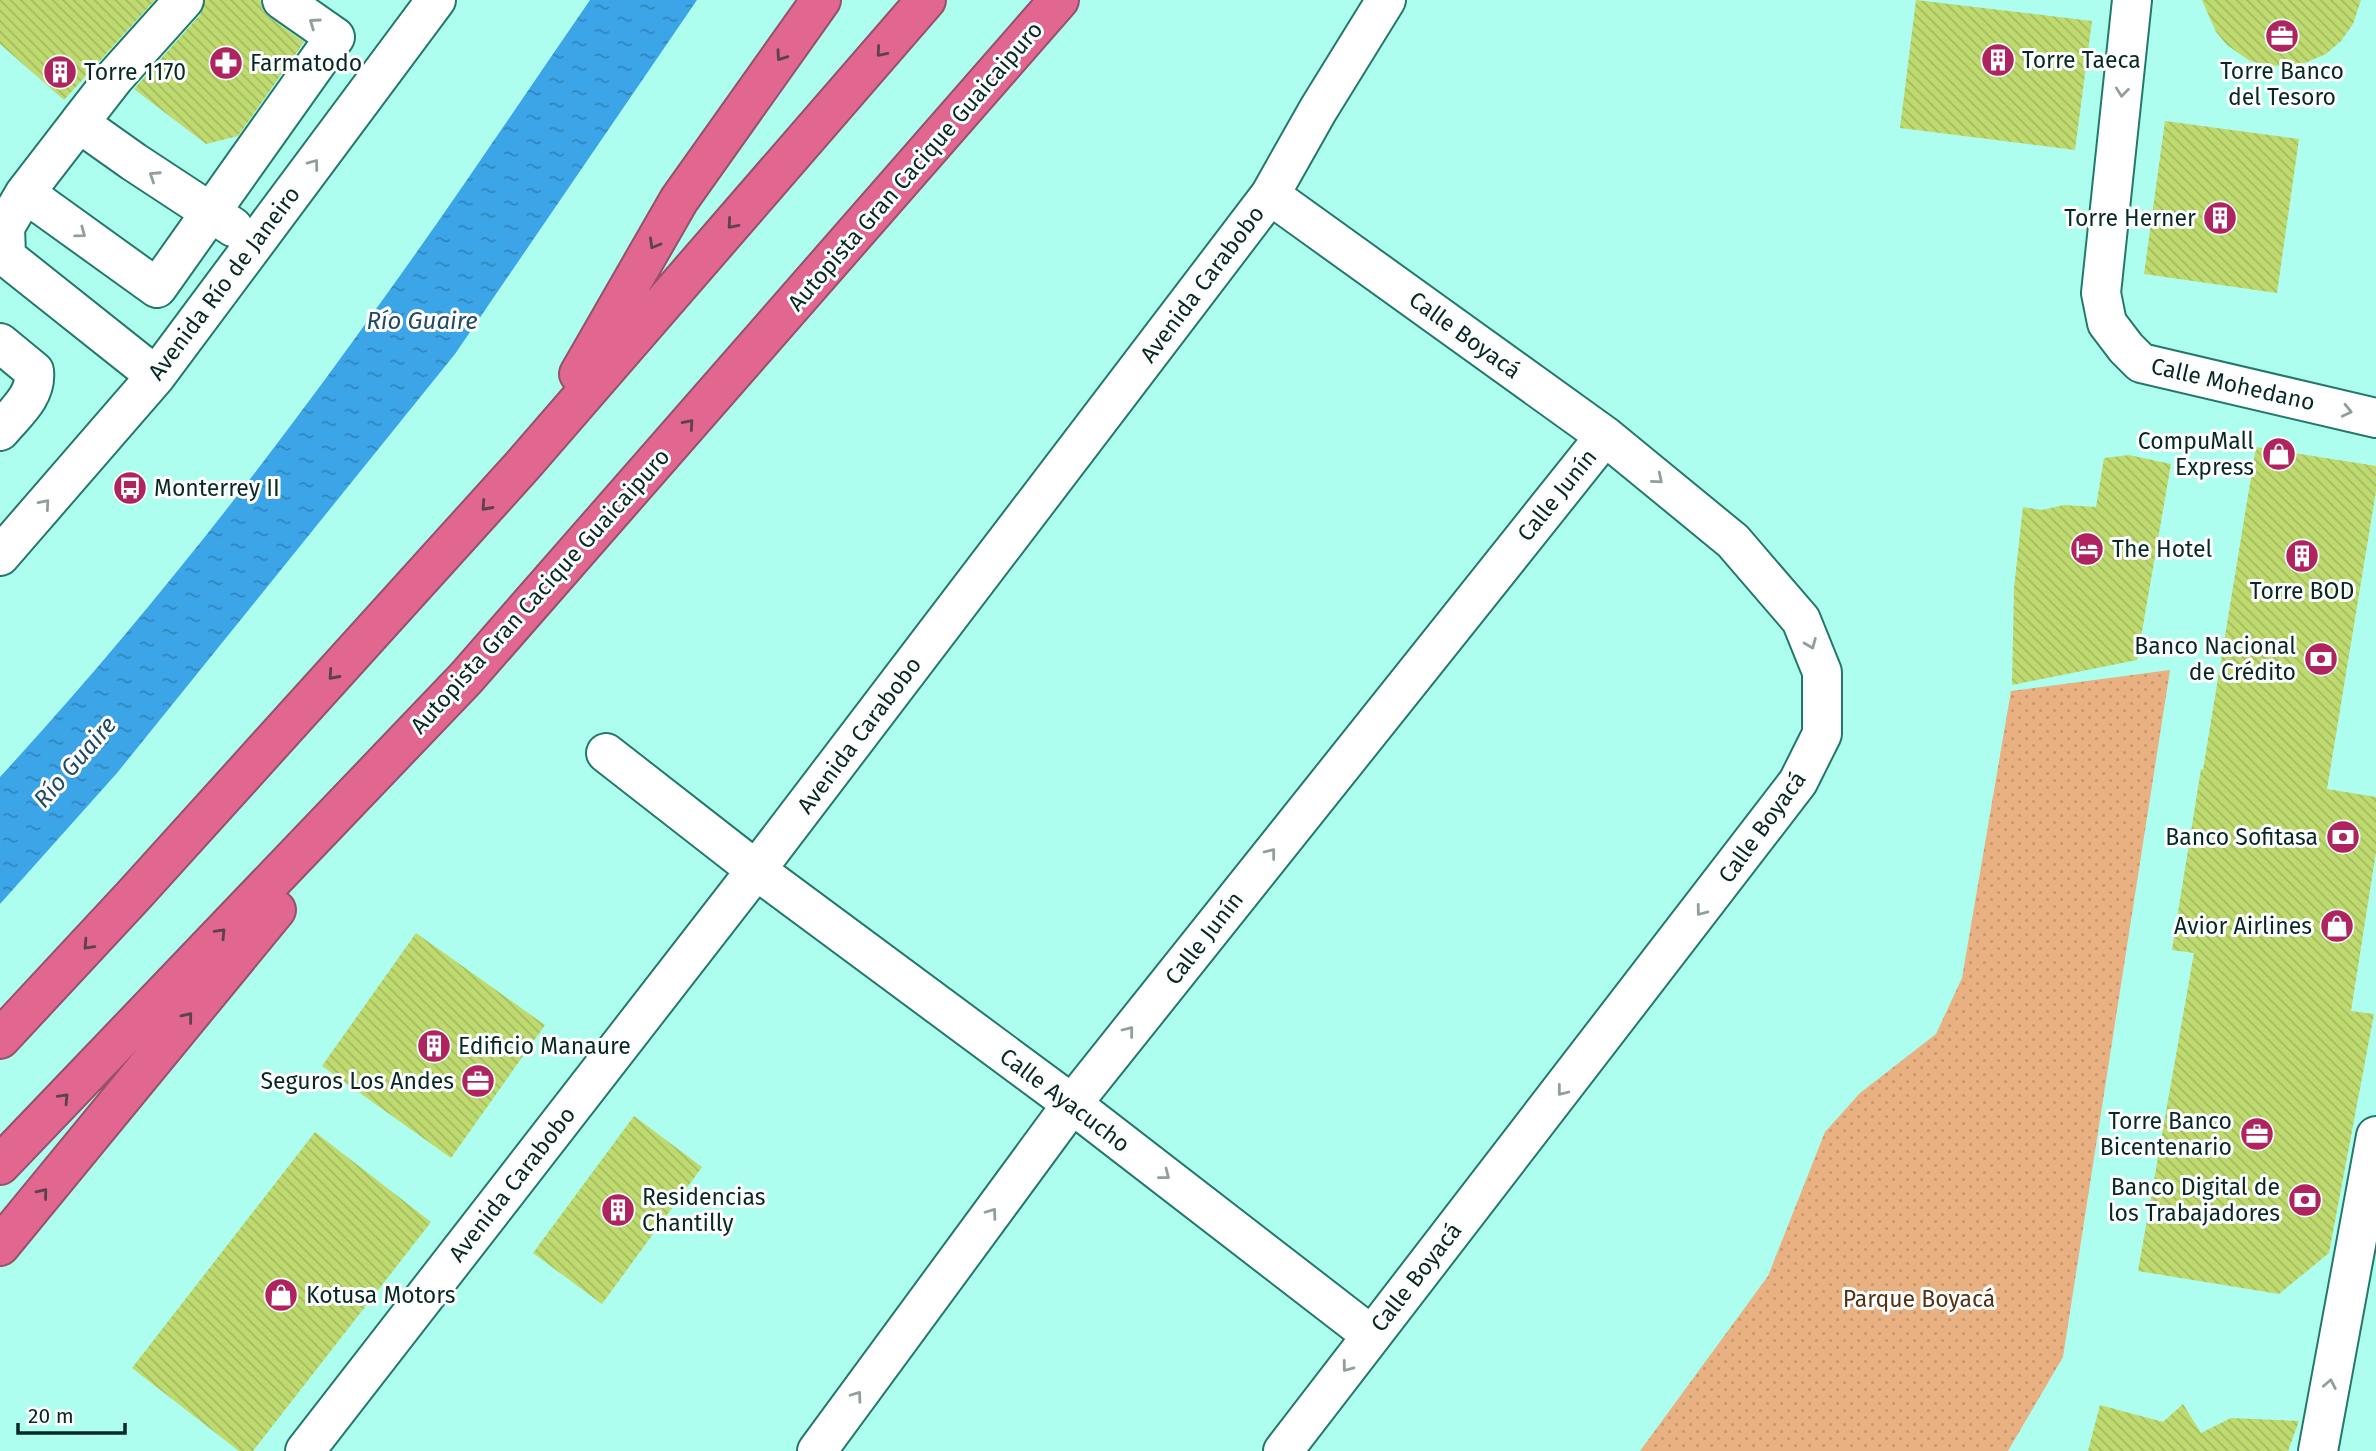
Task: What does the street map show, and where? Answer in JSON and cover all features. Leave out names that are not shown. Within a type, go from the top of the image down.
[{"type":"highway","points":[[523,465],[679,200],[821,0]]},
{"type":"highway","points":[[0,1039],[523,465],[926,0]]},
{"type":"highway","name":"Autopista Gran Cacique Guaicaipuro","points":[[0,1165],[466,678],[1059,0]]},
{"type":"highway","points":[[0,1246],[466,678]]},
{"type":"street","points":[[156,376],[3,254],[5,227],[25,193],[114,78],[184,0]]},
{"type":"street","points":[[25,193],[157,288],[335,37],[282,0]]},
{"type":"street","name":"Avenida Río de Janeiro","points":[[0,556],[156,376],[436,0]]},
{"type":"street","name":"Avenida Carabobo","points":[[305,1451],[756,870],[1270,195],[1318,110],[1386,0]]},
{"type":"street","name":"Calle Mohedano","points":[[2132,0],[2101,293],[2107,323],[2141,363],[2376,418]]},
{"type":"street","points":[[79,123],[256,242]]},
{"type":"street","name":"Calle Boyacá","points":[[1270,195],[1605,436],[1733,541],[1801,620],[1822,672],[1822,734],[1798,782],[1283,1451]]},
{"type":"street","points":[[0,342],[34,371],[35,381],[32,392],[0,431]]},
{"type":"street","name":"Calle Junín","points":[[817,1451],[1072,1104],[1605,436]]},
{"type":"street","name":"Calle Ayacucho","points":[[606,753],[756,870],[1072,1104],[1371,1335]]},
{"type":"street","points":[[2318,1451],[2376,1136]]},
{"type":"green space","name":"Parque Boyacá","points":[[2170,670],[2063,1357],[2008,1451],[1640,1451],[1768,1276],[1825,1132],[1860,1093],[1936,1034],[1962,978],[2011,691]]},
{"type":"water","name":"Río Guaire","points":[[590,0],[697,0],[455,354],[117,773],[0,904],[0,777],[103,661],[250,479],[415,255]]},
{"type":"building","name":"Torre 1170","points":[[0,0],[155,0],[64,100],[0,44]]},
{"type":"building","name":"Farmatodo","points":[[205,0],[260,0],[269,17],[304,42],[238,136],[206,144],[134,89],[200,15]]},
{"type":"building","name":"Torre Taeca","points":[[1916,0],[2092,21],[2075,150],[1900,128]]},
{"type":"building","name":"Torre Banco del Tesoro","points":[[2202,0],[2361,0],[2353,24],[2341,41],[2326,54],[2300,65],[2272,66],[2250,61],[2227,45],[2216,32]]},
{"type":"building","name":"Torre Herner","points":[[2165,121],[2299,139],[2277,293],[2144,274]]},
{"type":"building","points":[[2256,447],[2376,466],[2376,491],[2327,789],[2376,797],[2376,852],[2351,1011],[2374,1014],[2329,1253],[2279,1294],[2138,1271],[2194,953],[2172,950]]},
{"type":"building","name":"The Hotel","points":[[2129,455],[2171,464],[2137,660],[2012,685],[2014,588],[2023,507],[2042,510],[2064,505],[2096,507],[2104,458]]},
{"type":"building","name":"Edificio Manaure","points":[[416,933],[545,1025],[451,1158],[322,1066]]},
{"type":"building","name":"Residencias Chantilly","points":[[634,1116],[702,1167],[602,1304],[533,1253]]},
{"type":"building","name":"Kotusa Motors","points":[[315,1132],[431,1222],[253,1451],[239,1451],[132,1368]]},
{"type":"building","points":[[2183,1404],[2201,1433],[2231,1418],[2299,1421],[2288,1451],[2088,1451],[2100,1405],[2163,1422]]},
{"type":"place","name":"Torre Banco del Tesoro","points":[[2282,36]]},
{"type":"place","name":"Torre Taeca","points":[[1998,60]]},
{"type":"place","name":"Farmatodo","points":[[226,63]]},
{"type":"place","name":"Torre 1170","points":[[60,72]]},
{"type":"place","name":"Torre Herner","points":[[2220,218]]},
{"type":"place","name":"CompuMall Express","points":[[2279,454]]},
{"type":"place","name":"Monterrey II","points":[[130,488]]},
{"type":"place","name":"The Hotel","points":[[2087,549]]},
{"type":"place","name":"Torre BOD","points":[[2302,556]]},
{"type":"place","name":"Banco Nacional de Crédito","points":[[2321,659]]},
{"type":"place","name":"Banco Sofitasa","points":[[2343,837]]},
{"type":"place","name":"Avior Airlines","points":[[2337,926]]},
{"type":"place","name":"Edificio Manaure","points":[[434,1046]]},
{"type":"place","name":"Seguros Los Andes","points":[[478,1081]]},
{"type":"place","name":"Torre Banco Bicentenario","points":[[2257,1134]]},
{"type":"place","name":"Banco Digital de los Trabajadores","points":[[2305,1200]]},
{"type":"place","name":"Residencias Chantilly","points":[[618,1210]]},
{"type":"place","name":"Kotusa Motors","points":[[281,1295]]}]
